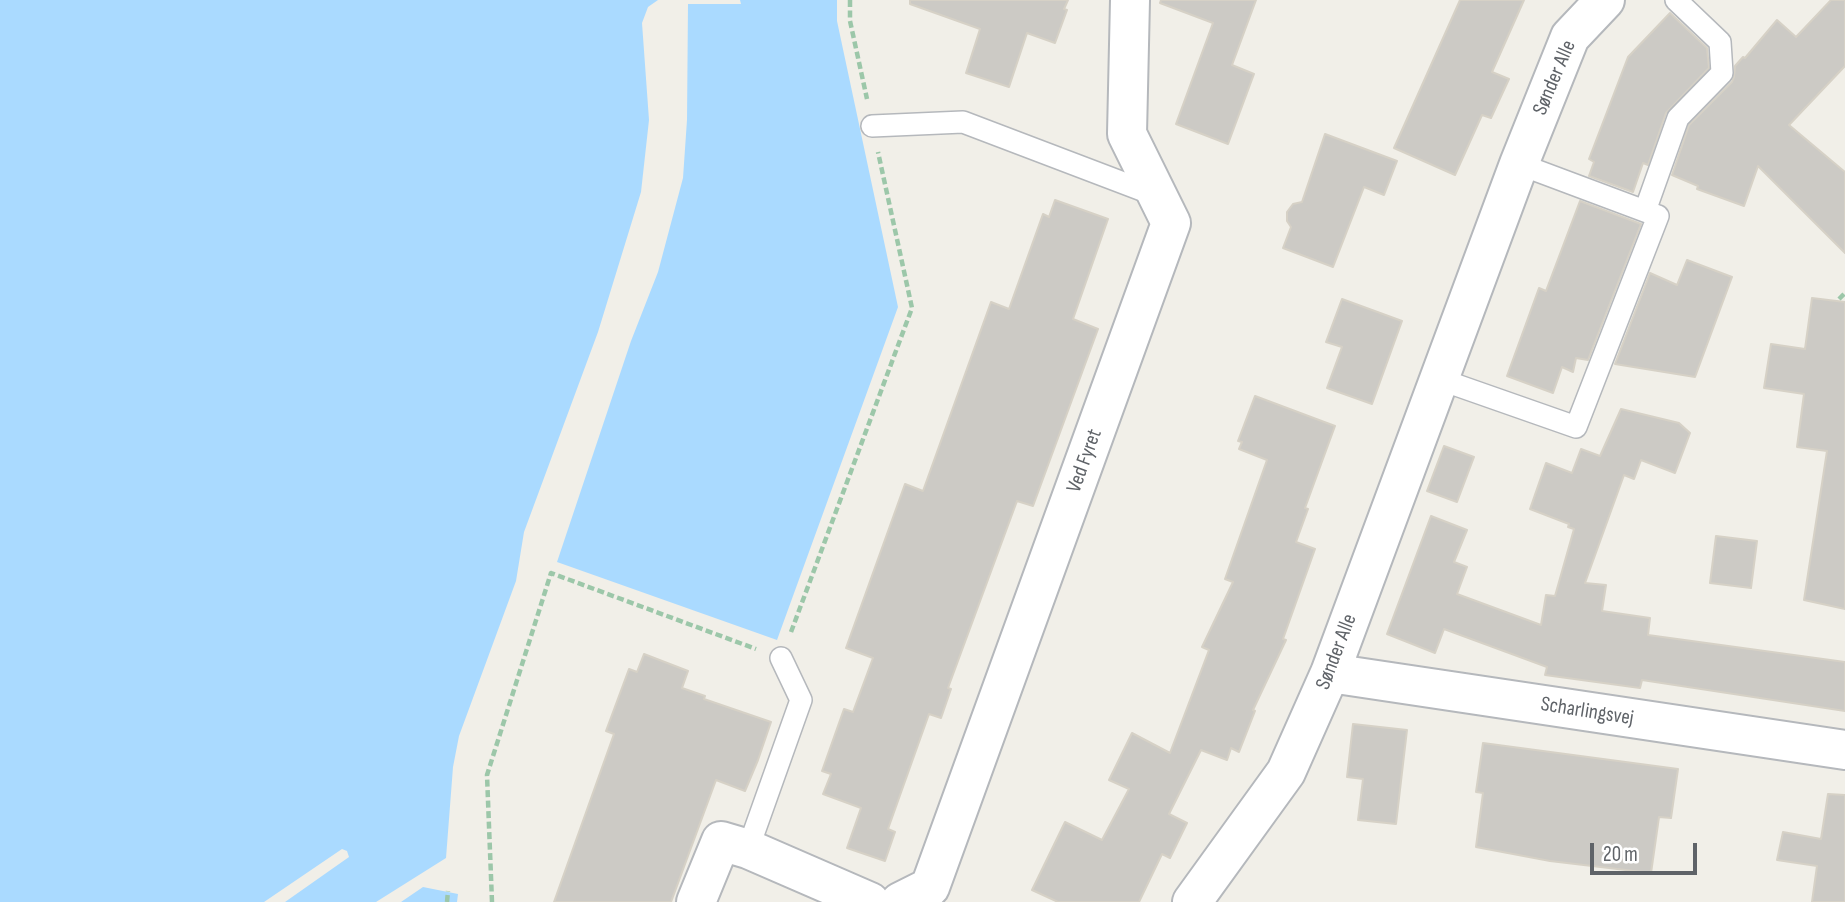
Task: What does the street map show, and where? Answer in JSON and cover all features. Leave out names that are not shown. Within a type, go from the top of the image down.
[{"type":"street","name":"Ved Fyret","points":[[900,902],[930,887],[1171,223],[1127,134],[1130,0]]},
{"type":"street","name":"Sønder Alle","points":[[1192,902],[1286,772],[1330,673],[1519,164],[1570,37],[1605,0]]},
{"type":"street","name":"Scharlingsvej","points":[[1330,673],[1845,750]]},
{"type":"street","points":[[696,902],[721,841],[748,849],[870,902]]},
{"type":"lane","points":[[1645,211],[1678,118],[1722,73],[1720,42],[1676,0]]},
{"type":"lane","points":[[872,125],[963,122],[1157,196]]},
{"type":"lane","points":[[1439,379],[1576,427],[1658,216],[1519,164]]},
{"type":"lane","points":[[748,849],[801,700],[781,658]]},
{"type":"path","points":[[492,902],[486,775],[551,573],[781,658],[912,308],[850,22],[850,0]]},
{"type":"path","points":[[1839,299],[1845,293]]},
{"type":"path","points":[[447,902],[448,891]]},
{"type":"water","points":[[0,0],[658,0],[648,7],[642,23],[649,120],[641,192],[598,332],[524,532],[516,581],[459,736],[453,767],[446,858],[376,902],[285,902],[349,857],[347,851],[342,849],[264,902],[0,902]]},
{"type":"water","points":[[740,0],[837,0],[837,21],[898,307],[777,640],[557,562],[631,341],[658,272],[683,178],[687,120],[688,4],[741,4]]},
{"type":"water","points":[[423,887],[458,894],[457,902],[401,902]]},
{"type":"building","points":[[910,0],[1068,0],[1055,43],[1027,33],[1009,87],[966,73],[980,29],[910,4]]},
{"type":"building","points":[[1161,0],[1256,0],[1232,65],[1254,74],[1228,144],[1176,124],[1213,23],[1160,3]]},
{"type":"building","points":[[1460,0],[1524,0],[1492,72],[1509,79],[1491,118],[1482,115],[1455,175],[1394,148]]},
{"type":"building","points":[[1831,0],[1845,0],[1845,66],[1789,125],[1845,172],[1845,253],[1758,166],[1744,206],[1697,189],[1698,186],[1672,175],[1689,125],[1732,82],[1735,66],[1743,57],[1745,58],[1777,20],[1796,37]]},
{"type":"building","points":[[1670,13],[1707,48],[1709,68],[1666,113],[1648,165],[1643,163],[1633,192],[1589,176],[1594,162],[1589,159],[1628,57]]},
{"type":"building","points":[[1325,134],[1397,161],[1384,195],[1364,187],[1333,267],[1283,248],[1291,227],[1287,221],[1287,212],[1293,204],[1302,202]]},
{"type":"building","points":[[1055,200],[1108,219],[1073,319],[1098,329],[1033,506],[1017,501],[948,688],[951,689],[941,718],[929,714],[888,829],[895,832],[885,861],[847,848],[861,808],[823,794],[831,774],[822,771],[844,709],[853,712],[873,658],[846,648],[905,484],[923,491],[991,302],[1009,309],[1043,214],[1049,217]]},
{"type":"building","points":[[1580,201],[1641,224],[1588,360],[1576,358],[1573,372],[1562,367],[1553,393],[1507,376],[1539,288],[1546,291]]},
{"type":"building","points":[[1687,260],[1732,277],[1695,377],[1615,364],[1650,273],[1677,285]]},
{"type":"building","points":[[1812,298],[1845,302],[1845,609],[1804,600],[1827,451],[1797,447],[1804,394],[1764,388],[1771,344],[1805,349]]},
{"type":"building","points":[[1342,299],[1402,321],[1372,404],[1327,388],[1342,347],[1326,342]]},
{"type":"building","points":[[1255,396],[1335,426],[1305,508],[1308,509],[1296,542],[1315,549],[1283,639],[1286,640],[1253,710],[1255,711],[1239,752],[1231,748],[1227,760],[1201,750],[1169,814],[1187,823],[1170,858],[1162,854],[1139,902],[1058,902],[1032,890],[1065,822],[1102,840],[1129,789],[1109,780],[1132,733],[1170,753],[1209,650],[1202,647],[1233,582],[1225,579],[1267,460],[1239,449],[1242,442],[1238,441]]},
{"type":"building","points":[[1621,409],[1679,423],[1690,433],[1675,473],[1641,460],[1634,479],[1624,475],[1585,583],[1606,585],[1602,611],[1650,618],[1648,635],[1845,662],[1845,711],[1642,680],[1640,688],[1545,675],[1547,667],[1444,629],[1435,653],[1387,634],[1431,516],[1467,530],[1454,562],[1467,567],[1457,594],[1541,625],[1546,595],[1555,596],[1574,529],[1568,527],[1569,524],[1530,509],[1546,463],[1572,473],[1581,449],[1600,456]]},
{"type":"building","points":[[1444,446],[1474,457],[1457,502],[1427,491]]},
{"type":"building","points":[[1716,536],[1757,541],[1751,588],[1710,583]]},
{"type":"building","points":[[644,654],[688,671],[682,688],[705,696],[704,699],[771,722],[758,760],[745,791],[716,780],[671,902],[554,902],[614,734],[606,731],[629,669],[637,672]]},
{"type":"building","points":[[1353,724],[1407,730],[1396,824],[1358,820],[1363,779],[1347,777]]},
{"type":"building","points":[[1483,743],[1678,769],[1671,818],[1659,817],[1651,873],[1550,861],[1476,847],[1483,793],[1476,792]]},
{"type":"building","points":[[1828,794],[1845,795],[1845,902],[1812,902],[1817,866],[1777,860],[1783,832],[1821,839]]}]
